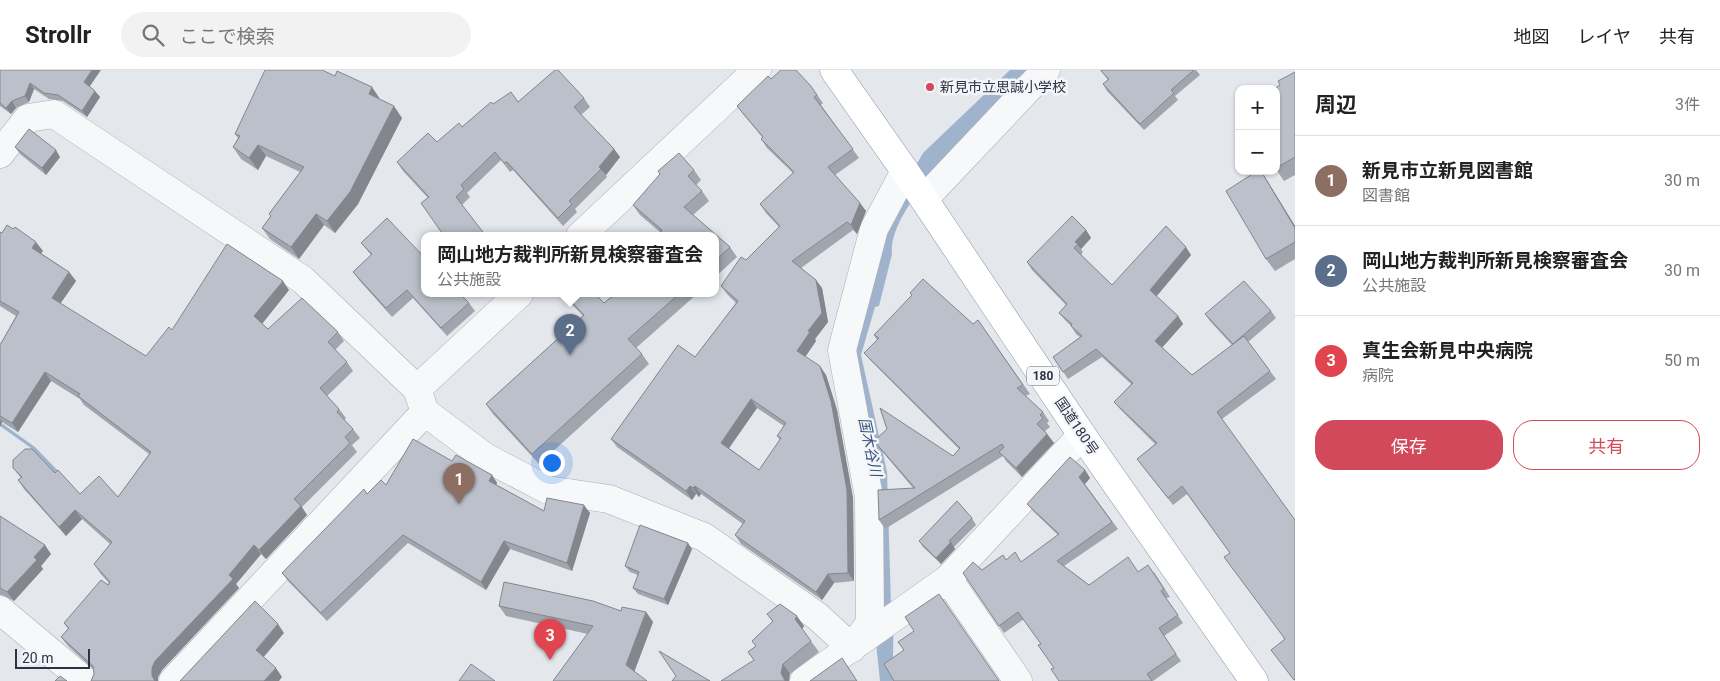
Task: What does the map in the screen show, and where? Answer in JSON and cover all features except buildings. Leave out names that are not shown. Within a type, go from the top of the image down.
[{"type":"highway","name":"国道180号","points":[[834,70],[905,171],[1082,435],[1254,681]]},
{"type":"street","points":[[584,232],[757,70]]},
{"type":"street","points":[[924,199],[1046,70]]},
{"type":"street","points":[[0,154],[28,118],[54,114],[303,280],[421,400],[485,457],[548,490],[610,500],[704,537],[817,616],[852,648]]},
{"type":"street","points":[[852,648],[870,623],[869,497],[842,350],[874,229],[905,171]]},
{"type":"street","points":[[173,681],[421,400],[516,297]]},
{"type":"street","points":[[804,681],[948,579],[1082,435]]},
{"type":"street","points":[[948,579],[1018,681]]},
{"type":"street","points":[[0,610],[85,681]]},
{"type":"water","name":"国木谷川","points":[[1010,70],[1035,70],[948,156],[925,183],[907,209],[895,233],[892,254],[879,306],[875,307],[861,355],[887,472],[894,681],[880,681],[846,353],[886,218],[923,153]]},
{"type":"water","points":[[0,422],[35,447],[64,477],[60,478],[31,448],[0,426]]},
{"type":"place","name":"新見市立思誠小学校","points":[[930,87]]},
{"type":"place","name":"岡山地方裁判所新見検察審査会","points":[[570,355]]},
{"type":"place","name":"新見市立新見図書館","points":[[459,504]]},
{"type":"place","name":"真生会新見中央病院","points":[[550,660]]}]
